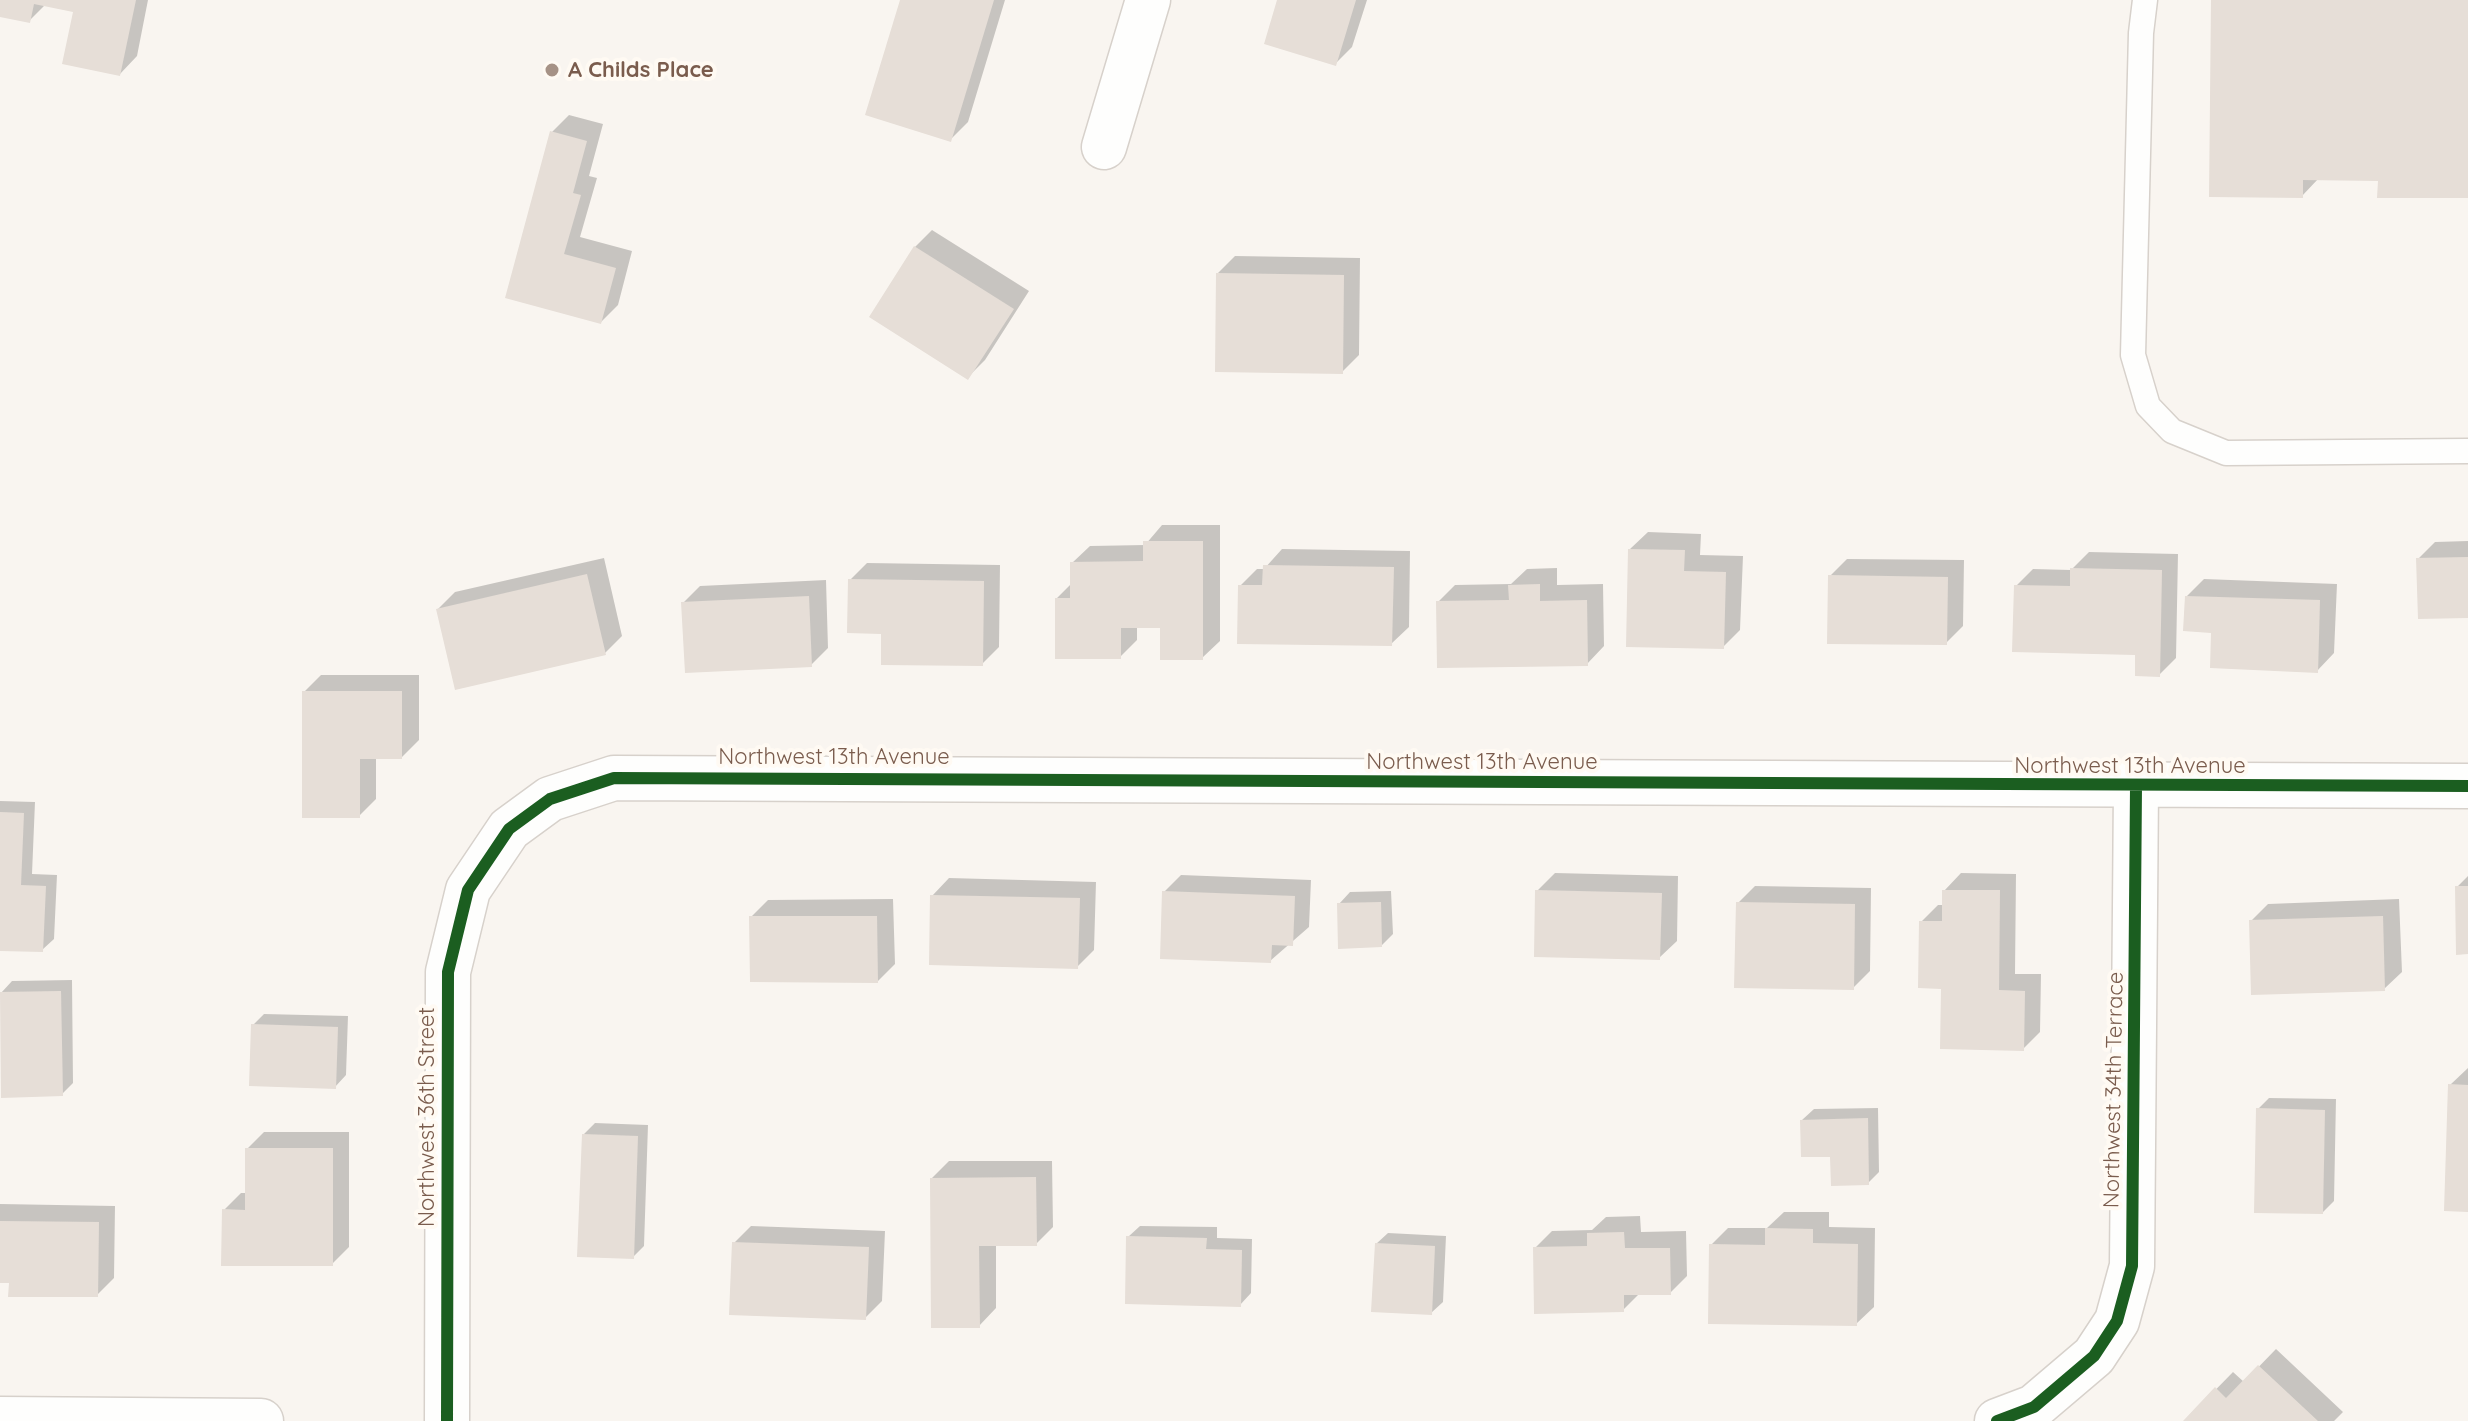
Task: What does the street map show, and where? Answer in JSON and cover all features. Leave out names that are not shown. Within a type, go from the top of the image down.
[{"type":"street","points":[[1104,147],[1148,0]]},
{"type":"street","name":"Northwest 13th Avenue","points":[[509,829],[550,799],[614,778],[769,776],[2136,787],[2468,786]]},
{"type":"street","name":"Northwest 34th Terrace","points":[[1997,1421],[2034,1407],[2074,1377],[2094,1356],[2117,1321],[2132,1266],[2136,787]]},
{"type":"street","name":"Northwest 36th Street","points":[[447,1421],[448,972],[468,890],[509,829]]},
{"type":"street","points":[[0,1419],[261,1421]]},
{"type":"lane","points":[[2145,0],[2141,33],[2133,355],[2148,406],[2172,431],[2226,453],[2468,451]]},
{"type":"building","points":[[0,0],[136,0],[120,76],[62,64],[73,12],[34,4],[30,23],[0,17]]},
{"type":"building","points":[[900,0],[994,0],[951,142],[865,115]]},
{"type":"building","points":[[1277,0],[1356,0],[1336,66],[1264,44]]},
{"type":"building","points":[[2211,0],[2468,0],[2468,198],[2377,198],[2378,181],[2303,180],[2303,198],[2209,197]]},
{"type":"building","points":[[550,131],[587,141],[573,193],[581,195],[564,254],[616,268],[601,324],[505,298]]},
{"type":"building","points":[[914,246],[1014,309],[968,380],[869,317]]},
{"type":"building","points":[[1216,273],[1344,275],[1343,374],[1215,372]]},
{"type":"building","points":[[1143,541],[1203,541],[1203,660],[1160,660],[1160,628],[1121,628],[1121,659],[1055,659],[1055,598],[1070,598],[1070,562],[1143,561]]},
{"type":"building","points":[[1628,549],[1685,550],[1684,571],[1726,572],[1724,649],[1626,647]]},
{"type":"building","points":[[2468,557],[2468,618],[2418,619],[2416,558]]},
{"type":"building","points":[[1263,565],[1394,567],[1392,646],[1237,644],[1238,585],[1262,585]]},
{"type":"building","points":[[2070,568],[2162,570],[2160,677],[2135,676],[2135,655],[2012,652],[2014,585],[2070,586]]},
{"type":"building","points":[[587,574],[606,655],[455,690],[436,609]]},
{"type":"building","points":[[1828,575],[1948,577],[1947,645],[1827,644]]},
{"type":"building","points":[[848,579],[984,581],[983,666],[881,665],[881,634],[847,633]]},
{"type":"building","points":[[1540,584],[1540,601],[1587,600],[1588,666],[1437,668],[1436,601],[1509,600],[1508,585]]},
{"type":"building","points":[[809,596],[812,667],[685,673],[681,602]]},
{"type":"building","points":[[2185,596],[2320,600],[2318,673],[2210,668],[2211,633],[2183,631]]},
{"type":"building","points":[[302,691],[402,691],[402,759],[360,759],[360,818],[302,818]]},
{"type":"building","points":[[0,812],[24,813],[21,885],[46,886],[43,952],[0,951]]},
{"type":"building","points":[[2455,886],[2468,886],[2468,954],[2456,955]]},
{"type":"building","points":[[1535,890],[1662,893],[1660,960],[1534,957]]},
{"type":"building","points":[[1942,890],[2000,890],[1999,990],[2025,991],[2024,1051],[1940,1049],[1941,989],[1918,988],[1919,921],[1942,921]]},
{"type":"building","points":[[1162,891],[1295,896],[1293,946],[1272,945],[1271,963],[1160,959]]},
{"type":"building","points":[[930,895],[1080,898],[1078,969],[929,965]]},
{"type":"building","points":[[1381,902],[1382,947],[1338,949],[1337,903]]},
{"type":"building","points":[[1736,902],[1855,904],[1854,990],[1734,988]]},
{"type":"building","points":[[749,916],[877,916],[878,983],[750,982]]},
{"type":"building","points":[[2383,916],[2385,991],[2251,995],[2249,920]]},
{"type":"building","points":[[61,991],[63,1096],[1,1098],[0,992]]},
{"type":"building","points":[[251,1024],[338,1027],[336,1089],[249,1086]]},
{"type":"building","points":[[2448,1084],[2468,1085],[2468,1212],[2444,1211]]},
{"type":"building","points":[[2256,1108],[2325,1110],[2323,1214],[2254,1213]]},
{"type":"building","points":[[1868,1118],[1869,1185],[1831,1186],[1830,1157],[1801,1157],[1800,1120]]},
{"type":"building","points":[[582,1134],[638,1136],[634,1259],[577,1257]]},
{"type":"building","points":[[245,1148],[333,1148],[333,1266],[221,1266],[222,1209],[245,1210]]},
{"type":"building","points":[[1036,1177],[1037,1246],[979,1246],[980,1328],[931,1328],[930,1178]]},
{"type":"building","points":[[0,1221],[99,1222],[98,1297],[8,1297],[9,1283],[0,1283]]},
{"type":"building","points":[[1765,1228],[1813,1229],[1813,1243],[1858,1244],[1857,1326],[1708,1324],[1709,1244],[1765,1245]]},
{"type":"building","points":[[1624,1232],[1625,1248],[1670,1248],[1671,1295],[1624,1295],[1624,1312],[1534,1314],[1533,1247],[1587,1246],[1587,1233]]},
{"type":"building","points":[[1126,1236],[1207,1238],[1206,1249],[1242,1250],[1241,1307],[1125,1304]]},
{"type":"building","points":[[732,1242],[869,1247],[866,1320],[729,1315]]},
{"type":"building","points":[[1375,1243],[1435,1246],[1432,1315],[1371,1312]]},
{"type":"building","points":[[2258,1365],[2318,1421],[2183,1421],[2215,1387],[2226,1398]]},
{"type":"cycle path","points":[[447,1421],[448,972],[468,890],[509,829],[550,799],[614,778],[2468,786]]},
{"type":"cycle path","points":[[1997,1421],[2034,1407],[2094,1356],[2117,1321],[2132,1266],[2136,787]]},
{"type":"place","name":"A Childs Place","points":[[552,70]]}]
